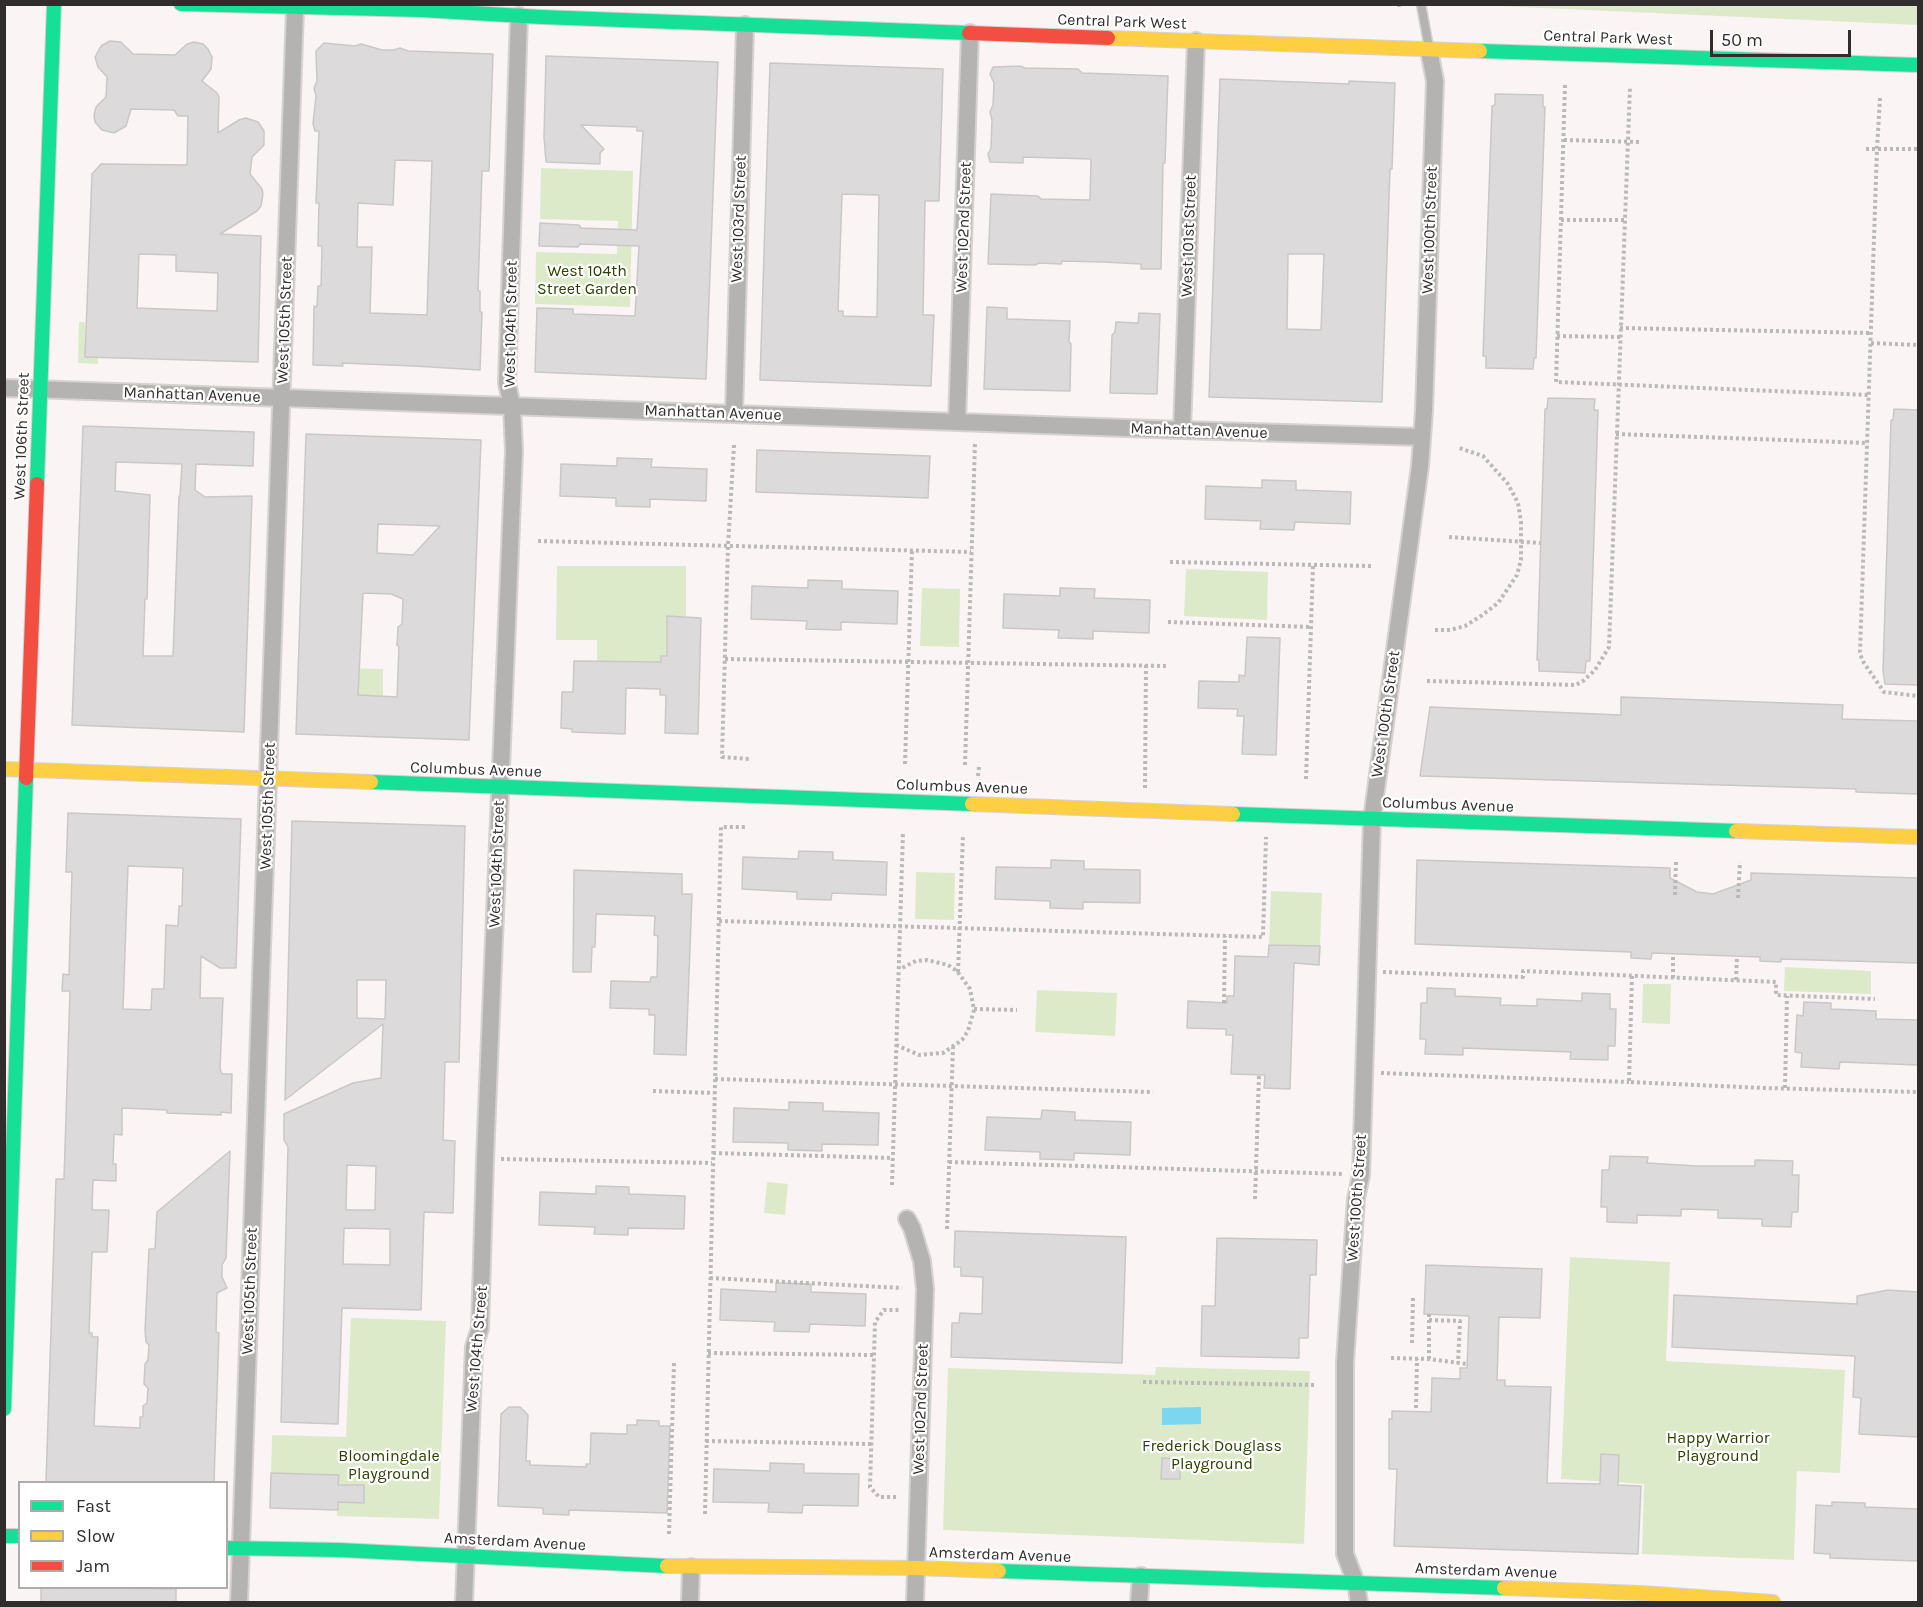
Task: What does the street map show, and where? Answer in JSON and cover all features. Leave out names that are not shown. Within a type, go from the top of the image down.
[{"type":"main road","name":"West 106th Street","points":[[4,1409],[54,4]]},
{"type":"main road","name":"Central Park West","points":[[181,4],[295,9],[421,10],[745,25],[1918,65]]},
{"type":"main road","name":"Columbus Avenue","points":[[4,769],[1918,837]]},
{"type":"main road","name":"Amsterdam Avenue","points":[[233,1549],[339,1550],[691,1567],[916,1568],[1356,1583],[1591,1597],[1773,1602]]},
{"type":"street","name":"West 105th Street","points":[[239,1602],[233,1549],[269,779],[295,9]]},
{"type":"street","name":"West 104th Street","points":[[464,1602],[474,1347],[480,1328],[514,451],[512,406],[507,383],[519,16]]},
{"type":"street","name":"West 103rd Street","points":[[734,414],[745,25]]},
{"type":"street","name":"West 102nd Street","points":[[957,422],[970,33]]},
{"type":"street","name":"West 101st Street","points":[[1182,430],[1196,41]]},
{"type":"street","name":"West 100th Street","points":[[1359,1602],[1356,1583],[1345,1554],[1345,1362],[1356,1199],[1361,1175],[1372,819],[1422,437],[1435,81],[1429,50]]},
{"type":"street","name":"Manhattan Avenue","points":[[4,388],[1422,437]]},
{"type":"street","name":"West 102nd Street","points":[[907,1219],[922,1261],[925,1288],[915,1602]]},
{"type":"street","points":[[690,1602],[691,1567]]},
{"type":"street","points":[[1139,1602],[1141,1576]]},
{"type":"lane","name":"West 100th Street","points":[[1421,4],[1429,50]]},
{"type":"path","points":[[1565,85],[1556,382],[1870,395]]},
{"type":"path","points":[[1427,681],[1568,685],[1583,681],[1595,670],[1609,647],[1629,87]]},
{"type":"path","points":[[1880,98],[1861,657],[1884,692],[1918,696]]},
{"type":"path","points":[[1564,140],[1640,142]]},
{"type":"path","points":[[1866,149],[1918,149]]},
{"type":"path","points":[[1561,220],[1625,220]]},
{"type":"path","points":[[1620,328],[1872,333]]},
{"type":"path","points":[[1557,336],[1620,337]]},
{"type":"path","points":[[1871,344],[1918,345]]},
{"type":"path","points":[[1616,434],[1868,443]]},
{"type":"path","points":[[965,765],[975,443]]},
{"type":"path","points":[[734,445],[728,546],[722,757],[750,759]]},
{"type":"path","points":[[1435,630],[1450,630],[1465,626],[1498,603],[1517,575],[1521,560],[1521,522],[1518,503],[1508,484],[1483,456],[1459,448]]},
{"type":"path","points":[[1449,537],[1540,543]]},
{"type":"path","points":[[538,541],[971,552]]},
{"type":"path","points":[[905,764],[912,550]]},
{"type":"path","points":[[1170,562],[1371,566]]},
{"type":"path","points":[[1306,779],[1313,566]]},
{"type":"path","points":[[1168,622],[1311,627]]},
{"type":"path","points":[[725,659],[1167,666]]},
{"type":"path","points":[[1145,810],[1146,665]]},
{"type":"path","points":[[978,776],[979,767]]},
{"type":"path","points":[[718,921],[1263,937],[1267,814]]},
{"type":"path","points":[[705,1514],[721,827],[747,826]]},
{"type":"path","points":[[892,1185],[903,832]]},
{"type":"path","points":[[958,973],[963,834]]},
{"type":"path","points":[[1675,895],[1676,861]]},
{"type":"path","points":[[1738,898],[1740,862]]},
{"type":"path","points":[[1224,1003],[1225,936]]},
{"type":"path","points":[[1673,954],[1673,978]]},
{"type":"path","points":[[1736,980],[1737,957]]},
{"type":"path","points":[[896,1045],[919,1055],[943,1053],[953,1047],[968,1031],[974,1009],[970,989],[958,973],[948,965],[927,960],[916,961],[899,969]]},
{"type":"path","points":[[1367,972],[1523,977],[1523,971],[1776,982],[1776,995],[1875,999]]},
{"type":"path","points":[[1629,1082],[1632,976]]},
{"type":"path","points":[[1785,1088],[1787,996]]},
{"type":"path","points":[[974,1009],[1017,1010]]},
{"type":"path","points":[[947,1229],[953,1047]]},
{"type":"path","points":[[1364,1073],[1918,1092]]},
{"type":"path","points":[[1255,1199],[1259,1075]]},
{"type":"path","points":[[715,1079],[1153,1092]]},
{"type":"path","points":[[653,1091],[714,1093]]},
{"type":"path","points":[[713,1153],[893,1158]]},
{"type":"path","points":[[485,1159],[713,1163]]},
{"type":"path","points":[[949,1162],[1361,1175]]},
{"type":"path","points":[[710,1278],[902,1288]]},
{"type":"path","points":[[1412,1343],[1413,1298]]},
{"type":"path","points":[[896,1497],[879,1497],[870,1487],[871,1444],[875,1322],[884,1310],[901,1310]]},
{"type":"path","points":[[1429,1314],[1429,1359]]},
{"type":"path","points":[[1429,1320],[1460,1322],[1458,1363]]},
{"type":"path","points":[[708,1353],[874,1355]]},
{"type":"path","points":[[1391,1358],[1429,1359],[1467,1364]]},
{"type":"path","points":[[1416,1408],[1417,1359]]},
{"type":"path","points":[[669,1533],[674,1363]]},
{"type":"path","points":[[1143,1382],[1316,1385]]},
{"type":"path","points":[[706,1441],[871,1444]]},
{"type":"green space","points":[[1477,4],[1918,4],[1918,25],[1477,5]]},
{"type":"green space","name":"West 104th Street Garden","points":[[541,168],[633,171],[630,307],[535,304],[536,252],[617,254],[618,221],[540,219]]},
{"type":"green space","points":[[79,322],[85,322],[85,357],[98,357],[98,364],[78,363]]},
{"type":"green space","points":[[557,566],[686,566],[686,616],[667,616],[667,656],[661,656],[661,662],[597,662],[597,640],[556,640]]},
{"type":"green space","points":[[1186,569],[1268,572],[1267,620],[1184,616]]},
{"type":"green space","points":[[922,588],[960,589],[959,647],[920,646]]},
{"type":"green space","points":[[298,667],[383,669],[383,696],[298,693]]},
{"type":"green space","points":[[916,872],[955,873],[954,920],[915,919]]},
{"type":"green space","points":[[1271,891],[1322,893],[1320,946],[1269,945]]},
{"type":"green space","points":[[1785,967],[1871,971],[1871,994],[1784,991]]},
{"type":"green space","points":[[1643,984],[1671,984],[1670,1024],[1642,1023]]},
{"type":"green space","points":[[1037,990],[1117,993],[1115,1036],[1035,1032]]},
{"type":"green space","points":[[767,1182],[788,1184],[785,1215],[764,1213]]},
{"type":"green space","name":"Happy Warrior Playground","points":[[1570,1257],[1670,1262],[1666,1361],[1845,1370],[1840,1473],[1797,1471],[1794,1560],[1642,1554],[1644,1484],[1561,1479]]},
{"type":"green space","name":"Bloomingdale Playground","points":[[351,1318],[446,1321],[439,1519],[337,1516],[338,1475],[271,1473],[272,1435],[346,1437]]},
{"type":"green space","name":"Frederick Douglass Playground","points":[[1156,1367],[1310,1371],[1304,1544],[943,1530],[948,1368],[1155,1375]]},
{"type":"water","points":[[1201,1407],[1201,1424],[1162,1425],[1162,1408]]},
{"type":"building","points":[[110,41],[121,42],[133,54],[175,55],[187,44],[194,42],[203,44],[212,57],[211,69],[202,81],[219,97],[218,133],[246,118],[258,122],[264,131],[264,145],[252,157],[250,174],[262,189],[261,206],[257,211],[220,234],[261,236],[258,362],[85,357],[92,174],[101,164],[187,165],[188,116],[178,116],[174,110],[131,109],[126,126],[114,133],[102,130],[95,122],[96,107],[106,97],[107,77],[98,67],[95,57],[101,46]],"holes":[[[139,254],[176,255],[176,271],[218,273],[217,311],[137,308]]]},
{"type":"building","points":[[324,43],[355,46],[361,44],[382,50],[400,48],[408,51],[493,54],[489,171],[482,171],[478,291],[480,291],[480,312],[482,312],[480,370],[342,363],[343,366],[313,365],[314,306],[317,307],[318,286],[321,286],[322,246],[318,246],[319,203],[316,203],[319,131],[315,131],[313,124],[316,96],[314,88],[317,81],[316,51]],"holes":[[[395,160],[432,161],[427,315],[370,313],[372,247],[357,247],[358,203],[393,205]]]},
{"type":"building","points":[[546,56],[718,62],[706,379],[535,372],[537,308],[573,309],[573,314],[635,316],[639,246],[580,244],[578,247],[539,246],[540,223],[579,225],[581,228],[637,230],[643,131],[637,131],[637,127],[581,125],[604,149],[600,153],[600,164],[546,162],[544,137]]},
{"type":"building","points":[[770,63],[943,69],[939,201],[925,201],[923,315],[934,315],[931,386],[760,380]],"holes":[[[842,194],[879,195],[877,317],[843,316],[843,311],[838,311]]]},
{"type":"building","points":[[993,67],[1078,69],[1082,73],[1168,76],[1165,163],[1163,163],[1161,269],[1141,269],[1141,264],[1104,262],[1062,261],[1061,264],[1039,263],[1035,265],[988,264],[991,194],[1038,196],[1041,199],[1090,200],[1091,159],[1023,157],[1023,163],[990,162],[988,154],[991,148],[992,120],[990,112],[993,105],[994,83],[990,74]]},
{"type":"building","points":[[1220,79],[1349,84],[1349,81],[1395,83],[1382,402],[1209,397]],"holes":[[[1288,254],[1324,254],[1321,330],[1287,329]]]},
{"type":"building","points":[[1495,94],[1543,95],[1543,107],[1545,107],[1536,358],[1534,358],[1533,369],[1486,368],[1486,356],[1483,356],[1492,106],[1495,105]]},
{"type":"building","points":[[987,307],[1007,308],[1007,319],[1070,321],[1070,391],[984,389]]},
{"type":"building","points":[[1139,313],[1160,314],[1157,394],[1110,393],[1112,335],[1115,332],[1116,322],[1138,323]]},
{"type":"building","points":[[1548,398],[1595,399],[1594,410],[1598,410],[1590,661],[1586,661],[1585,673],[1539,671],[1539,660],[1537,660],[1545,409],[1547,409]]},
{"type":"building","points":[[1894,409],[1918,410],[1918,685],[1885,684],[1883,671],[1891,420],[1893,420]]},
{"type":"building","points":[[83,426],[254,432],[253,466],[196,464],[195,490],[205,497],[252,496],[244,732],[72,725]],"holes":[[[116,462],[182,464],[173,656],[143,656],[150,495],[115,491]]]},
{"type":"building","points":[[306,434],[481,440],[469,740],[296,734]],"holes":[[[378,524],[440,526],[413,555],[377,553]],[[363,593],[391,594],[403,599],[402,624],[398,627],[397,697],[358,695]]]},
{"type":"building","points":[[757,450],[930,456],[928,498],[756,492]]},
{"type":"building","points":[[617,458],[652,459],[651,467],[707,469],[706,501],[650,499],[650,507],[616,506],[616,498],[560,496],[561,464],[617,466]]},
{"type":"building","points":[[1262,480],[1296,481],[1296,490],[1351,492],[1350,524],[1295,522],[1294,530],[1260,529],[1261,521],[1205,519],[1206,486],[1262,488]]},
{"type":"building","points":[[808,580],[842,581],[842,589],[898,591],[897,624],[841,622],[841,630],[806,629],[807,621],[751,619],[752,586],[808,588]]},
{"type":"building","points":[[1060,588],[1095,589],[1094,598],[1150,600],[1149,633],[1093,631],[1093,639],[1058,638],[1059,630],[1003,628],[1004,594],[1060,596]]},
{"type":"building","points":[[667,616],[701,618],[698,734],[665,733],[666,695],[660,695],[660,689],[626,688],[625,734],[572,732],[572,729],[561,728],[562,692],[573,692],[574,661],[661,662],[661,656],[667,656]]},
{"type":"building","points":[[1247,637],[1280,638],[1276,755],[1242,754],[1244,716],[1237,716],[1238,709],[1198,708],[1199,681],[1239,682],[1239,675],[1245,676]]},
{"type":"building","points":[[1621,697],[1843,705],[1842,719],[1918,721],[1918,794],[1856,792],[1856,789],[1420,776],[1430,707],[1621,715]]},
{"type":"building","points":[[68,813],[241,819],[236,968],[220,968],[201,956],[200,998],[223,998],[220,1069],[222,1074],[232,1074],[231,1113],[221,1112],[221,1115],[167,1113],[167,1110],[122,1108],[122,1135],[114,1134],[113,1164],[116,1164],[116,1181],[93,1180],[92,1210],[109,1210],[107,1252],[92,1252],[89,1333],[92,1333],[92,1337],[98,1337],[94,1426],[140,1428],[140,1417],[143,1417],[143,1406],[147,1403],[148,1388],[144,1384],[149,1345],[146,1342],[145,1330],[149,1249],[155,1249],[157,1212],[230,1151],[226,1258],[222,1265],[222,1277],[227,1288],[217,1293],[216,1332],[219,1333],[214,1481],[46,1481],[56,1179],[64,1179],[70,991],[62,991],[63,974],[69,975],[72,872],[66,872]],"holes":[[[128,866],[183,868],[182,906],[179,906],[178,926],[166,925],[164,989],[152,989],[151,1010],[123,1009]]]},
{"type":"building","points":[[292,821],[465,826],[459,1062],[445,1062],[443,1140],[455,1141],[453,1213],[424,1212],[421,1310],[342,1308],[338,1424],[281,1422],[288,1147],[284,1140],[284,1114],[353,1083],[381,1078],[383,1024],[285,1100]],"holes":[[[357,980],[386,980],[385,1019],[357,1018]],[[347,1165],[376,1166],[375,1210],[346,1210]],[[344,1228],[390,1229],[390,1265],[343,1264]]]},
{"type":"building","points":[[799,851],[833,852],[833,860],[887,862],[886,895],[832,893],[831,900],[797,899],[797,892],[742,889],[743,857],[798,859]]},
{"type":"building","points":[[1051,860],[1084,861],[1084,869],[1140,870],[1140,903],[1083,902],[1083,909],[1050,908],[1050,901],[995,899],[996,867],[1051,868]]},
{"type":"building","points":[[1417,860],[1670,868],[1670,878],[1697,892],[1713,894],[1751,880],[1751,873],[1918,878],[1918,963],[1781,959],[1781,962],[1760,961],[1760,957],[1652,953],[1651,959],[1631,958],[1631,952],[1415,944]]},
{"type":"building","points":[[574,870],[682,874],[682,894],[692,894],[686,1055],[654,1054],[655,1015],[649,1015],[649,1009],[610,1008],[611,981],[650,982],[651,977],[657,977],[658,936],[654,935],[655,916],[596,914],[595,947],[592,947],[591,972],[573,972]]},
{"type":"building","points":[[1269,945],[1320,946],[1319,965],[1294,963],[1290,1089],[1264,1088],[1265,1075],[1231,1074],[1233,1035],[1226,1035],[1226,1029],[1187,1028],[1188,1001],[1227,1003],[1227,996],[1234,996],[1235,956],[1268,957]]},
{"type":"building","points":[[1427,988],[1455,989],[1455,996],[1501,998],[1500,1005],[1537,1006],[1537,999],[1582,1001],[1582,993],[1610,994],[1610,1009],[1616,1009],[1615,1046],[1608,1046],[1608,1060],[1570,1059],[1571,1052],[1463,1048],[1463,1055],[1425,1054],[1426,1039],[1420,1039],[1421,1003],[1427,1003]]},
{"type":"building","points":[[1804,1002],[1831,1003],[1831,1009],[1876,1011],[1876,1019],[1918,1020],[1918,1065],[1840,1062],[1839,1069],[1801,1067],[1802,1053],[1795,1052],[1797,1015],[1803,1016]]},
{"type":"building","points":[[789,1102],[823,1103],[823,1111],[879,1113],[878,1145],[822,1144],[822,1151],[788,1150],[788,1143],[733,1142],[734,1108],[789,1110]]},
{"type":"building","points":[[1042,1110],[1075,1112],[1075,1120],[1131,1122],[1130,1155],[1074,1153],[1074,1160],[1040,1159],[1040,1152],[985,1150],[987,1117],[1041,1119]]},
{"type":"building","points":[[1610,1156],[1648,1157],[1647,1163],[1697,1166],[1755,1166],[1755,1160],[1793,1161],[1792,1175],[1799,1175],[1798,1212],[1792,1212],[1791,1227],[1762,1226],[1762,1219],[1718,1218],[1718,1210],[1681,1209],[1681,1216],[1637,1215],[1637,1223],[1607,1222],[1607,1207],[1601,1207],[1602,1170],[1609,1170]]},
{"type":"building","points":[[596,1186],[629,1187],[629,1194],[685,1196],[684,1229],[628,1228],[628,1235],[594,1234],[595,1227],[539,1225],[540,1192],[596,1194]]},
{"type":"building","points":[[955,1231],[1126,1237],[1122,1363],[951,1357],[952,1323],[959,1323],[960,1313],[982,1314],[983,1277],[961,1276],[961,1267],[954,1267]]},
{"type":"building","points":[[1217,1238],[1317,1240],[1316,1275],[1310,1275],[1308,1338],[1299,1338],[1299,1358],[1201,1356],[1202,1306],[1215,1306]]},
{"type":"building","points":[[1426,1265],[1542,1269],[1540,1318],[1499,1317],[1497,1380],[1505,1380],[1505,1386],[1551,1387],[1547,1483],[1600,1484],[1601,1454],[1619,1455],[1618,1485],[1641,1486],[1638,1554],[1394,1546],[1397,1469],[1389,1469],[1389,1419],[1392,1419],[1392,1411],[1431,1412],[1432,1378],[1460,1379],[1460,1368],[1467,1368],[1469,1316],[1424,1314]]},
{"type":"building","points":[[776,1283],[811,1284],[811,1292],[866,1294],[865,1326],[810,1324],[809,1332],[774,1331],[775,1322],[720,1320],[721,1289],[776,1292]]},
{"type":"building","points":[[1888,1290],[1918,1292],[1918,1437],[1859,1434],[1861,1398],[1853,1397],[1855,1356],[1672,1347],[1674,1295],[1857,1304],[1857,1296]]},
{"type":"building","points":[[509,1407],[520,1407],[528,1415],[526,1461],[530,1461],[530,1465],[586,1467],[586,1464],[590,1464],[591,1433],[627,1434],[627,1425],[637,1425],[637,1420],[659,1421],[659,1426],[670,1426],[667,1513],[569,1510],[569,1515],[543,1514],[543,1508],[498,1506],[501,1414]]},
{"type":"building","points":[[1162,1458],[1180,1459],[1180,1479],[1161,1479]]},
{"type":"building","points":[[770,1463],[804,1464],[804,1473],[859,1474],[858,1506],[803,1505],[802,1513],[768,1512],[769,1503],[713,1502],[714,1469],[770,1471]]},
{"type":"building","points":[[271,1473],[339,1475],[338,1485],[364,1485],[364,1503],[338,1502],[338,1510],[270,1508]]},
{"type":"building","points":[[1832,1502],[1865,1503],[1865,1507],[1918,1509],[1918,1561],[1830,1558],[1830,1554],[1814,1553],[1816,1505],[1832,1506]]},
{"type":"building","points":[[41,1589],[176,1589],[176,1602],[41,1602]]},
{"type":"traffic: fast","points":[[37,484],[54,4]]},
{"type":"traffic: fast","points":[[181,4],[421,10],[541,17],[969,33]]},
{"type":"traffic: fast","points":[[1480,51],[1918,65]]},
{"type":"traffic: fast","points":[[4,1409],[26,778]]},
{"type":"traffic: fast","points":[[371,782],[972,804]]},
{"type":"traffic: fast","points":[[1233,814],[1736,831]]},
{"type":"traffic: fast","points":[[4,1536],[18,1536]]},
{"type":"traffic: fast","points":[[228,1548],[339,1550],[667,1566]]},
{"type":"traffic: fast","points":[[999,1571],[1504,1588]]},
{"type":"traffic: slow","points":[[1108,38],[1480,51]]},
{"type":"traffic: slow","points":[[4,769],[371,782]]},
{"type":"traffic: slow","points":[[972,804],[1233,814]]},
{"type":"traffic: slow","points":[[1736,831],[1918,837]]},
{"type":"traffic: slow","points":[[667,1566],[999,1571]]},
{"type":"traffic: slow","points":[[1504,1588],[1641,1593],[1773,1602]]},
{"type":"traffic: jam","points":[[969,33],[1108,38]]},
{"type":"traffic: jam","points":[[26,778],[37,484]]}]
